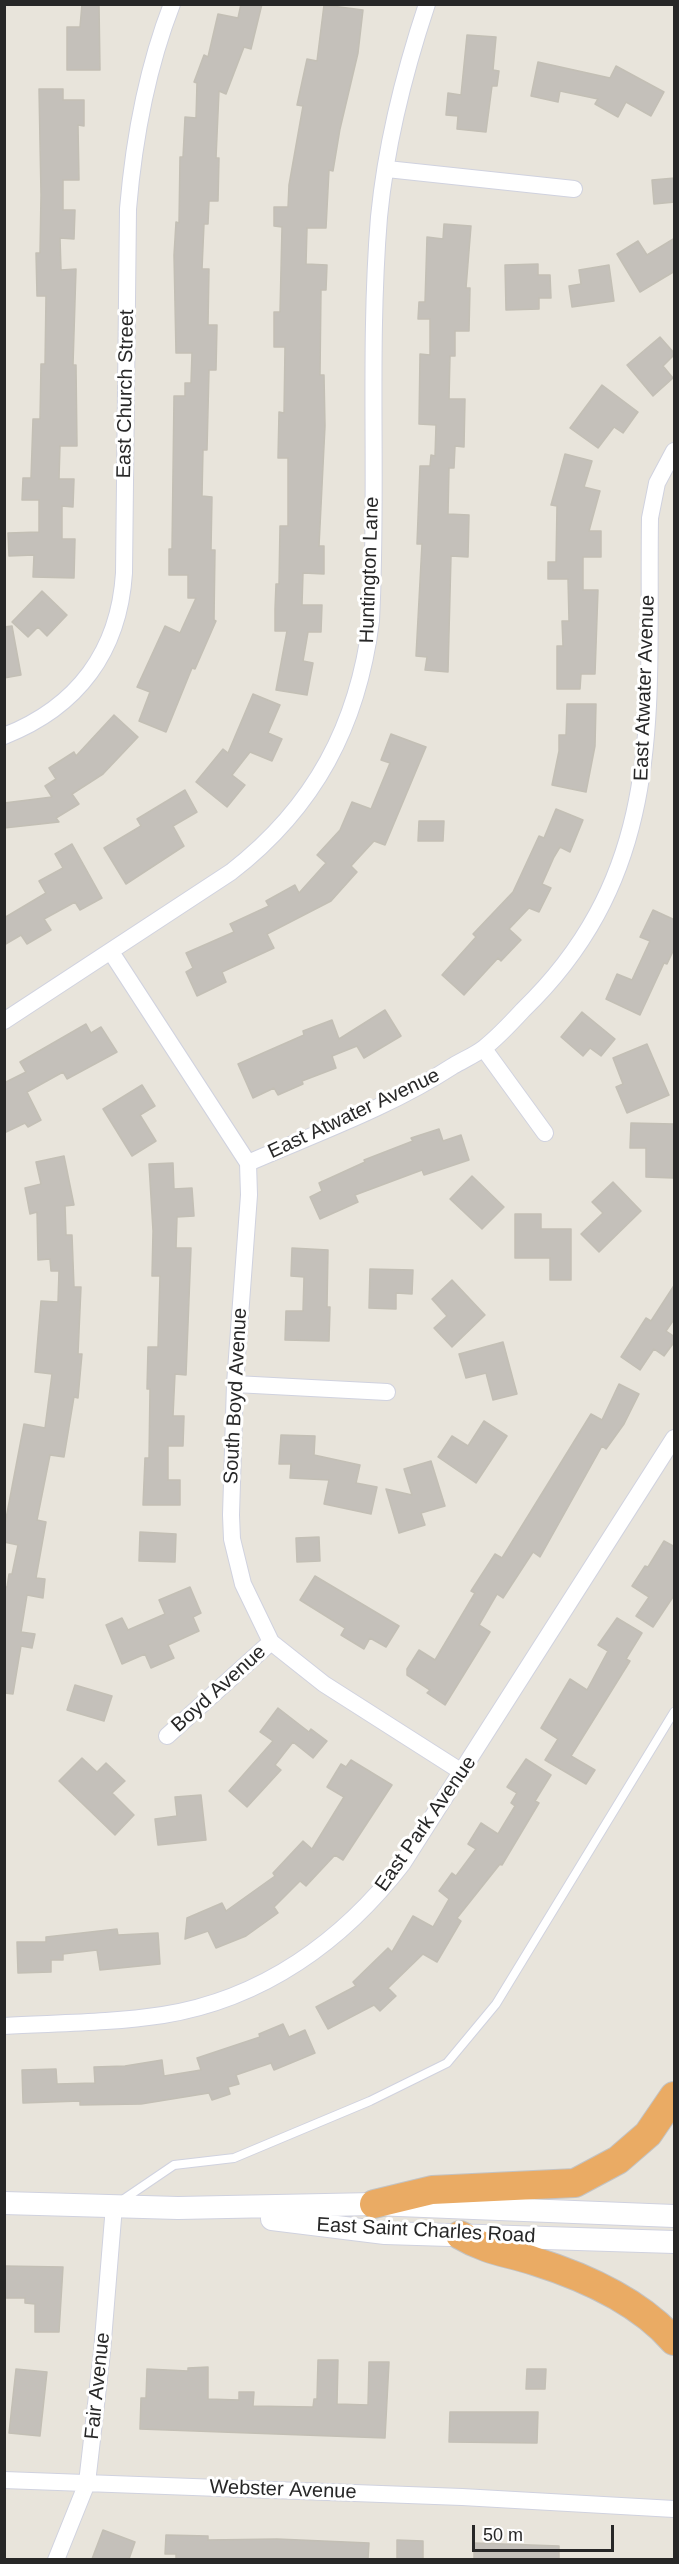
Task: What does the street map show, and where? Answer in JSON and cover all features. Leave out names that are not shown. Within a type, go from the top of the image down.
[{"type":"highway","points":[[374,2204],[432,2190],[574,2183],[618,2160],[640,2140],[675,2096]]},
{"type":"highway","points":[[460,2235],[483,2248],[533,2261],[610,2292],[644,2314],[675,2341]]},
{"type":"main road","name":"East Saint Charles Road","points":[[4,2203],[178,2208],[374,2204],[675,2216]]},
{"type":"main road","name":"East Saint Charles Road","points":[[178,2208],[364,2231],[675,2242]]},
{"type":"street","name":"East Church Street","points":[[4,736],[28,725],[69,699],[103,654],[118,617],[124,573],[128,209],[131,174],[146,84],[172,4]]},
{"type":"street","name":"Huntington Lane","points":[[4,1021],[231,872],[262,848],[313,787],[336,749],[356,699],[367,655],[371,621],[376,291],[380,215],[393,128],[406,72],[427,4]]},
{"type":"street","points":[[387,169],[574,189]]},
{"type":"street","name":"East Atwater Avenue","points":[[248,1163],[421,1087],[484,1048],[553,982],[579,947],[606,900],[626,850],[639,799],[646,746],[652,497],[661,472],[675,451]]},
{"type":"street","points":[[111,952],[248,1163]]},
{"type":"street","points":[[484,1048],[545,1133]]},
{"type":"street","name":"South Boyd Avenue","points":[[248,1163],[249,1195],[236,1384],[232,1539],[243,1584],[271,1642],[324,1684],[462,1772]]},
{"type":"street","points":[[236,1384],[387,1392]]},
{"type":"street","name":"East Park Avenue","points":[[4,2026],[118,2020],[164,2015],[215,2002],[254,1987],[293,1966],[363,1912],[404,1863],[675,1438]]},
{"type":"street","name":"Boyd Avenue","points":[[167,1736],[271,1642]]},
{"type":"street","name":"Fair Avenue","points":[[56,2559],[87,2483],[102,2352],[114,2206]]},
{"type":"street","name":"Webster Avenue","points":[[4,2480],[675,2509]]},
{"type":"lane","points":[[114,2206],[174,2165],[234,2158],[370,2101],[447,2063],[496,2004],[675,1712]]},
{"type":"building","points":[[82,4],[99,4],[100,70],[67,70],[67,27],[80,27]]},
{"type":"building","points":[[241,4],[262,4],[251,49],[244,47],[226,94],[219,91],[216,158],[219,158],[218,201],[209,201],[208,224],[204,224],[202,269],[209,269],[208,325],[217,325],[216,370],[209,370],[207,450],[203,450],[202,496],[212,497],[211,550],[215,550],[214,620],[216,621],[195,669],[192,668],[166,732],[139,721],[150,692],[137,687],[165,626],[180,633],[196,598],[188,598],[188,575],[169,575],[169,549],[172,549],[174,396],[185,396],[185,383],[191,383],[192,353],[176,353],[174,255],[176,222],[179,223],[180,157],[183,157],[185,117],[196,118],[197,83],[194,82],[204,55],[208,57],[218,14],[238,18]]},
{"type":"building","points":[[324,5],[363,10],[358,53],[340,129],[333,171],[329,170],[326,228],[307,228],[306,264],[327,265],[326,290],[321,290],[320,375],[324,375],[325,426],[319,546],[324,546],[324,574],[303,573],[302,605],[322,605],[321,632],[308,632],[303,661],[313,663],[307,695],[276,690],[287,631],[275,631],[275,609],[276,584],[279,584],[280,526],[288,526],[288,458],[278,458],[279,412],[284,413],[285,347],[274,347],[274,312],[280,312],[282,227],[274,226],[274,207],[288,207],[289,185],[303,106],[297,105],[307,59],[317,61]]},
{"type":"building","points":[[467,35],[496,37],[493,70],[499,71],[497,86],[492,86],[486,132],[457,129],[458,116],[446,115],[448,93],[461,95]]},
{"type":"building","points":[[538,62],[610,78],[616,66],[664,92],[651,116],[626,102],[618,117],[595,104],[598,99],[560,91],[558,102],[531,96]]},
{"type":"building","points":[[39,89],[63,89],[63,100],[84,100],[84,126],[78,125],[79,180],[63,180],[63,210],[75,210],[74,239],[60,238],[61,270],[76,269],[73,365],[76,365],[77,446],[60,446],[59,479],[74,479],[73,507],[62,506],[62,539],[75,539],[74,578],[33,577],[34,555],[9,556],[8,533],[39,532],[39,500],[22,500],[23,478],[31,478],[33,419],[40,419],[41,364],[45,364],[46,296],[37,296],[36,253],[40,253]]},
{"type":"building","points":[[675,178],[675,202],[654,204],[652,180]]},
{"type":"building","points":[[444,224],[471,226],[466,288],[470,288],[469,331],[455,331],[455,356],[450,356],[449,399],[465,399],[464,447],[455,446],[454,468],[449,468],[448,514],[469,515],[468,557],[451,556],[448,672],[425,670],[427,657],[416,656],[422,544],[417,544],[420,466],[430,466],[431,455],[435,456],[436,425],[419,424],[420,354],[430,355],[430,319],[418,319],[419,302],[425,302],[427,237],[443,239]]},
{"type":"building","points":[[675,238],[675,271],[640,292],[617,254],[638,241],[647,255]]},
{"type":"building","points":[[538,264],[538,275],[550,275],[551,298],[539,298],[539,309],[506,310],[505,265]]},
{"type":"building","points":[[609,265],[614,301],[572,307],[569,286],[581,284],[579,270]]},
{"type":"building","points":[[660,337],[675,354],[663,366],[673,378],[653,396],[627,365]]},
{"type":"building","points":[[602,385],[638,412],[623,433],[614,427],[598,448],[570,428]]},
{"type":"building","points":[[565,454],[592,461],[584,487],[600,491],[589,531],[601,531],[601,557],[583,557],[583,590],[598,590],[595,674],[581,674],[580,689],[557,689],[557,646],[563,646],[562,621],[569,621],[568,579],[548,579],[548,562],[556,562],[557,506],[551,505]]},
{"type":"building","points":[[42,591],[67,615],[47,636],[38,627],[28,637],[12,622]]},
{"type":"building","points":[[12,626],[21,675],[4,678],[4,627]]},
{"type":"building","points":[[253,694],[280,705],[268,733],[282,739],[272,761],[250,752],[232,775],[245,785],[227,807],[196,782],[223,749],[228,753]]},
{"type":"building","points":[[567,704],[596,704],[595,746],[586,792],[552,785],[559,751],[559,735],[566,735]]},
{"type":"building","points":[[114,715],[138,737],[103,774],[72,794],[79,804],[56,818],[59,822],[4,828],[4,803],[52,797],[45,786],[56,779],[49,768],[74,752],[76,756]]},
{"type":"building","points":[[391,734],[426,747],[385,845],[374,841],[351,866],[357,872],[331,901],[267,934],[274,948],[222,972],[226,982],[197,996],[186,972],[193,968],[186,953],[234,932],[230,924],[269,906],[266,901],[295,885],[299,893],[326,863],[317,855],[340,830],[352,802],[371,809],[390,763],[381,760]]},
{"type":"building","points":[[185,790],[197,812],[173,826],[184,846],[126,884],[104,848],[141,826],[137,819]]},
{"type":"building","points":[[556,809],[583,820],[570,852],[560,847],[554,857],[542,884],[551,888],[539,912],[529,908],[509,929],[521,940],[501,961],[498,958],[464,995],[442,975],[476,937],[473,934],[513,892],[539,836],[544,838]]},
{"type":"building","points":[[419,821],[444,821],[443,841],[418,841]]},
{"type":"building","points":[[72,844],[102,898],[80,910],[75,902],[44,919],[51,930],[27,944],[21,935],[4,945],[4,918],[46,893],[39,881],[63,868],[55,854]]},
{"type":"building","points":[[653,910],[675,920],[675,947],[667,964],[664,963],[640,1015],[606,999],[617,974],[632,980],[650,941],[640,937]]},
{"type":"building","points":[[385,1010],[401,1036],[364,1058],[357,1046],[332,1056],[336,1068],[302,1081],[303,1084],[278,1095],[274,1088],[253,1098],[238,1064],[304,1035],[303,1031],[332,1020],[339,1039]]},
{"type":"building","points":[[582,1012],[615,1039],[601,1056],[590,1048],[583,1056],[561,1037]]},
{"type":"building","points":[[86,1024],[91,1033],[101,1027],[117,1052],[67,1079],[63,1072],[27,1092],[41,1120],[28,1127],[25,1123],[4,1133],[4,1083],[26,1072],[20,1062]]},
{"type":"building","points":[[647,1044],[669,1095],[627,1113],[616,1087],[623,1084],[613,1058]]},
{"type":"building","points":[[142,1085],[155,1106],[140,1115],[156,1141],[132,1156],[103,1109]]},
{"type":"building","points":[[631,1123],[674,1124],[673,1178],[646,1177],[646,1148],[630,1148]]},
{"type":"building","points":[[439,1129],[443,1141],[461,1135],[469,1160],[424,1175],[422,1170],[355,1195],[358,1202],[320,1219],[310,1197],[322,1191],[319,1183],[365,1162],[364,1160],[413,1141],[411,1138]]},
{"type":"building","points":[[64,1156],[74,1205],[65,1206],[66,1235],[72,1235],[74,1287],[81,1287],[78,1354],[82,1354],[78,1398],[74,1397],[64,1457],[50,1455],[37,1520],[46,1522],[36,1578],[45,1579],[43,1598],[27,1595],[21,1632],[35,1634],[32,1648],[21,1646],[13,1694],[4,1693],[4,1587],[7,1587],[9,1574],[12,1574],[18,1545],[4,1542],[4,1529],[24,1424],[45,1428],[52,1374],[35,1372],[41,1301],[58,1302],[59,1271],[51,1271],[50,1259],[38,1260],[37,1212],[30,1214],[25,1188],[41,1184],[36,1162]]},
{"type":"building","points":[[173,1163],[174,1189],[192,1188],[194,1216],[177,1217],[176,1248],[191,1248],[186,1375],[175,1374],[173,1416],[184,1416],[183,1446],[168,1446],[168,1480],[180,1480],[180,1505],[143,1505],[145,1458],[149,1458],[148,1347],[158,1347],[160,1276],[152,1276],[153,1231],[149,1164]]},
{"type":"building","points":[[472,1176],[504,1207],[482,1229],[450,1199]]},
{"type":"building","points":[[613,1182],[641,1211],[599,1252],[581,1234],[603,1213],[592,1202]]},
{"type":"building","points":[[515,1214],[541,1214],[541,1229],[571,1229],[571,1280],[550,1280],[550,1258],[515,1258]]},
{"type":"building","points":[[292,1248],[328,1250],[329,1341],[285,1340],[286,1311],[303,1311],[304,1277],[291,1276]]},
{"type":"building","points":[[370,1269],[413,1270],[412,1294],[396,1293],[396,1309],[369,1308]]},
{"type":"building","points":[[452,1280],[485,1315],[452,1347],[434,1328],[447,1316],[432,1299]]},
{"type":"building","points":[[675,1284],[675,1318],[666,1331],[675,1337],[675,1341],[664,1356],[654,1349],[640,1370],[621,1357],[646,1318],[651,1321]]},
{"type":"building","points":[[503,1342],[517,1394],[493,1400],[486,1373],[466,1378],[459,1354]]},
{"type":"building","points":[[619,1384],[639,1394],[624,1424],[606,1449],[602,1446],[540,1557],[533,1552],[503,1598],[497,1594],[479,1625],[490,1632],[445,1705],[427,1693],[430,1690],[407,1675],[407,1669],[419,1650],[435,1660],[475,1593],[471,1591],[495,1554],[502,1558],[591,1414],[602,1420]]},
{"type":"building","points":[[484,1421],[507,1436],[476,1483],[438,1457],[452,1436],[468,1446]]},
{"type":"building","points":[[281,1435],[315,1436],[314,1455],[360,1465],[356,1483],[377,1487],[371,1514],[324,1504],[329,1480],[290,1478],[291,1464],[279,1464]]},
{"type":"building","points":[[431,1461],[445,1506],[421,1513],[425,1525],[399,1533],[386,1489],[412,1495],[404,1469]]},
{"type":"building","points":[[140,1532],[176,1534],[175,1562],[139,1561]]},
{"type":"building","points":[[319,1537],[320,1561],[297,1562],[296,1538]]},
{"type":"building","points":[[664,1541],[675,1547],[675,1594],[653,1627],[636,1616],[649,1597],[632,1586],[645,1566],[648,1567]]},
{"type":"building","points":[[315,1576],[399,1626],[386,1647],[370,1638],[364,1649],[341,1635],[345,1628],[300,1600]]},
{"type":"building","points":[[190,1587],[201,1613],[193,1617],[199,1631],[168,1645],[174,1658],[151,1668],[145,1654],[122,1664],[106,1625],[122,1618],[128,1630],[165,1614],[159,1600]]},
{"type":"building","points":[[617,1618],[642,1633],[626,1659],[630,1661],[571,1756],[595,1770],[586,1784],[545,1760],[558,1739],[541,1728],[570,1679],[587,1690],[608,1651],[598,1645]]},
{"type":"building","points":[[75,1685],[112,1696],[104,1721],[67,1710]]},
{"type":"building","points":[[278,1708],[309,1732],[311,1729],[327,1741],[313,1758],[293,1742],[275,1765],[281,1770],[247,1807],[229,1791],[273,1741],[260,1732]]},
{"type":"building","points":[[82,1758],[97,1772],[106,1763],[125,1781],[112,1793],[134,1815],[115,1835],[59,1781]]},
{"type":"building","points":[[526,1759],[551,1775],[535,1801],[539,1803],[502,1865],[500,1864],[457,1918],[461,1921],[437,1962],[423,1954],[388,1988],[396,1996],[380,2011],[374,2005],[328,2029],[316,2007],[356,1986],[353,1982],[388,1948],[392,1952],[413,1916],[433,1927],[449,1899],[439,1891],[452,1873],[456,1876],[476,1849],[468,1844],[481,1823],[498,1834],[515,1806],[511,1803],[517,1793],[507,1787]]},
{"type":"building","points":[[351,1760],[392,1785],[343,1860],[335,1855],[306,1886],[300,1881],[274,1907],[278,1913],[246,1936],[216,1948],[208,1931],[185,1939],[187,1918],[222,1903],[226,1911],[275,1876],[273,1873],[303,1841],[312,1849],[344,1797],[327,1787],[341,1764],[346,1767]]},
{"type":"building","points":[[201,1795],[206,1840],[158,1845],[155,1819],[177,1816],[175,1797]]},
{"type":"building","points":[[117,1929],[118,1935],[158,1933],[160,1964],[100,1970],[97,1950],[63,1954],[63,1960],[51,1960],[51,1972],[18,1973],[17,1942],[46,1942],[46,1937]]},
{"type":"building","points":[[283,2024],[289,2037],[305,2030],[315,2053],[274,2070],[271,2063],[236,2075],[239,2084],[228,2087],[230,2094],[212,2100],[209,2093],[141,2104],[80,2105],[80,2101],[23,2103],[22,2070],[56,2069],[57,2084],[95,2083],[94,2067],[125,2066],[162,2060],[164,2076],[201,2070],[197,2058],[260,2037],[259,2034]]},
{"type":"building","points":[[4,2266],[63,2267],[59,2332],[35,2332],[35,2304],[25,2303],[25,2298],[4,2298]]},
{"type":"building","points":[[318,2360],[338,2360],[337,2404],[368,2405],[369,2362],[389,2362],[385,2438],[140,2429],[141,2398],[146,2398],[147,2369],[188,2371],[188,2368],[208,2367],[208,2399],[239,2400],[239,2392],[254,2392],[253,2406],[313,2407],[314,2399],[317,2399]]},
{"type":"building","points":[[16,2369],[47,2372],[40,2436],[9,2433]]},
{"type":"building","points":[[527,2369],[546,2369],[545,2389],[526,2389]]},
{"type":"building","points":[[450,2412],[538,2412],[537,2443],[449,2442]]},
{"type":"building","points":[[103,2530],[135,2542],[129,2559],[92,2559]]},
{"type":"building","points":[[166,2535],[208,2536],[208,2540],[277,2539],[369,2543],[368,2559],[176,2559],[176,2554],[165,2554]]},
{"type":"building","points":[[397,2540],[423,2541],[423,2559],[397,2559]]},
{"type":"building","points":[[474,2543],[559,2546],[559,2559],[474,2559]]}]
